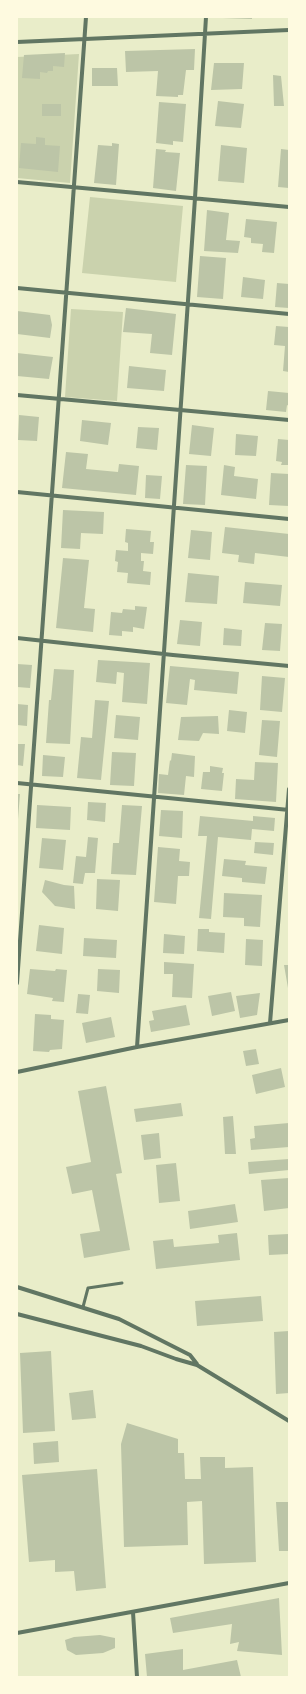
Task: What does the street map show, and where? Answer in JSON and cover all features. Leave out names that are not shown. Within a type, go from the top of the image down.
[{"type":"street","points":[[17,983],[86,17]]},
{"type":"street","points":[[137,1047],[206,17]]},
{"type":"street","points":[[17,42],[289,30]]},
{"type":"street","points":[[17,182],[289,207]]},
{"type":"street","points":[[17,288],[187,303],[289,314]]},
{"type":"street","points":[[17,395],[289,420]]},
{"type":"street","points":[[17,492],[289,519]]},
{"type":"street","points":[[17,638],[289,666]]},
{"type":"street","points":[[17,783],[288,810]]},
{"type":"street","points":[[270,1023],[289,789]]},
{"type":"street","points":[[17,1072],[137,1047],[289,1020]]},
{"type":"street","points":[[17,1287],[119,1319],[190,1355],[197,1364]]},
{"type":"street","points":[[17,1314],[141,1346],[176,1359],[197,1364],[289,1421]]},
{"type":"street","points":[[17,1633],[289,1583]]},
{"type":"street","points":[[134,1612],[137,1677]]},
{"type":"lane","points":[[82,1307],[88,1288],[122,1283]]},
{"type":"green space","points":[[79,54],[70,183],[17,178],[17,57]]},
{"type":"green space","points":[[90,197],[183,206],[176,282],[82,273]]},
{"type":"green space","points":[[71,309],[123,312],[117,401],[65,397]]},
{"type":"building","points":[[252,17],[252,19],[223,18]]},
{"type":"building","points":[[195,49],[194,70],[186,70],[183,95],[178,95],[178,97],[156,96],[158,71],[126,72],[125,51]]},
{"type":"building","points":[[65,53],[64,67],[53,66],[53,71],[48,71],[47,73],[40,72],[40,79],[22,78],[24,55]]},
{"type":"building","points":[[214,63],[244,63],[242,89],[211,90]]},
{"type":"building","points":[[92,68],[117,68],[118,86],[92,86]]},
{"type":"building","points":[[273,75],[281,76],[284,106],[274,106]]},
{"type":"building","points":[[218,101],[244,104],[241,128],[215,126]]},
{"type":"building","points":[[159,102],[186,104],[183,142],[173,141],[173,145],[156,143]]},
{"type":"building","points":[[42,104],[61,104],[61,116],[42,116]]},
{"type":"building","points":[[36,137],[45,138],[45,145],[60,146],[58,172],[19,168],[21,143],[36,144]]},
{"type":"building","points":[[112,143],[119,144],[116,185],[94,183],[98,145],[112,146]]},
{"type":"building","points":[[221,145],[247,148],[244,183],[218,181]]},
{"type":"building","points":[[156,149],[166,150],[165,152],[180,153],[176,191],[153,188]]},
{"type":"building","points":[[281,149],[289,150],[289,188],[278,187]]},
{"type":"building","points":[[207,210],[229,213],[226,240],[240,241],[238,253],[204,251]]},
{"type":"building","points":[[246,219],[277,222],[274,253],[262,252],[263,244],[251,243],[251,238],[244,237]]},
{"type":"building","points":[[200,256],[226,258],[223,299],[197,297]]},
{"type":"building","points":[[243,277],[265,280],[263,299],[241,297]]},
{"type":"building","points":[[277,283],[289,284],[289,308],[275,307]]},
{"type":"building","points":[[126,308],[176,314],[172,355],[150,353],[152,334],[123,332]]},
{"type":"building","points":[[17,311],[50,315],[52,325],[50,338],[17,334]]},
{"type":"building","points":[[276,326],[289,327],[289,372],[283,371],[285,346],[274,345]]},
{"type":"building","points":[[17,353],[53,357],[49,379],[17,376]]},
{"type":"building","points":[[129,366],[166,370],[164,391],[127,388]]},
{"type":"building","points":[[268,391],[289,393],[289,406],[287,405],[286,412],[266,410]]},
{"type":"building","points":[[19,415],[39,417],[37,441],[18,440]]},
{"type":"building","points":[[82,420],[111,423],[108,445],[80,441]]},
{"type":"building","points":[[192,425],[214,428],[211,456],[189,454]]},
{"type":"building","points":[[138,427],[159,428],[157,450],[136,448]]},
{"type":"building","points":[[236,434],[258,436],[256,456],[235,455]]},
{"type":"building","points":[[278,439],[289,440],[289,465],[281,465],[282,462],[276,461]]},
{"type":"building","points":[[66,452],[88,454],[86,469],[118,472],[119,464],[139,466],[136,495],[62,488]]},
{"type":"building","points":[[186,465],[207,466],[205,505],[183,504]]},
{"type":"building","points":[[224,465],[235,467],[234,476],[258,479],[256,499],[221,495]]},
{"type":"building","points":[[271,473],[289,474],[289,506],[269,505]]},
{"type":"building","points":[[146,475],[162,476],[160,499],[145,498]]},
{"type":"building","points":[[63,510],[104,512],[103,534],[81,533],[80,549],[61,548]]},
{"type":"building","points":[[225,527],[289,534],[289,557],[255,553],[254,564],[238,562],[239,555],[222,553]]},
{"type":"building","points":[[126,529],[151,531],[150,542],[154,542],[153,554],[141,553],[141,561],[144,561],[143,571],[151,572],[150,585],[127,583],[128,573],[117,572],[118,562],[115,561],[116,550],[128,551],[128,543],[125,542]]},
{"type":"building","points":[[191,530],[212,532],[210,560],[188,558]]},
{"type":"building","points":[[63,558],[89,560],[84,608],[95,609],[93,632],[56,628]]},
{"type":"building","points":[[188,573],[219,576],[217,604],[185,602]]},
{"type":"building","points":[[245,582],[282,585],[280,606],[243,603]]},
{"type":"building","points":[[135,606],[147,607],[144,629],[133,627],[133,632],[122,631],[122,636],[109,635],[111,612],[122,613],[123,609],[135,610]]},
{"type":"building","points":[[180,620],[202,622],[200,646],[177,644]]},
{"type":"building","points":[[265,623],[282,624],[280,651],[262,650]]},
{"type":"building","points":[[224,628],[242,630],[241,646],[223,645]]},
{"type":"building","points":[[98,660],[150,663],[147,704],[122,702],[124,673],[117,672],[116,684],[96,682]]},
{"type":"building","points":[[17,664],[32,665],[30,688],[17,687]]},
{"type":"building","points":[[170,666],[239,672],[237,694],[194,690],[195,680],[190,679],[187,705],[166,703]]},
{"type":"building","points":[[54,669],[74,670],[70,744],[46,743],[49,700],[51,700]]},
{"type":"building","points":[[262,676],[285,678],[282,712],[260,710]]},
{"type":"building","points":[[95,700],[109,701],[101,780],[77,778],[81,737],[92,738]]},
{"type":"building","points":[[17,704],[28,705],[27,726],[17,725]]},
{"type":"building","points":[[229,710],[247,712],[245,733],[227,731]]},
{"type":"building","points":[[116,715],[140,717],[138,740],[114,738]]},
{"type":"building","points":[[218,716],[219,734],[203,733],[199,741],[178,740],[181,717]]},
{"type":"building","points":[[262,720],[280,721],[277,757],[259,755]]},
{"type":"building","points":[[17,744],[25,744],[23,766],[17,765]]},
{"type":"building","points":[[112,752],[136,753],[134,786],[110,785]]},
{"type":"building","points":[[172,753],[195,756],[194,777],[186,776],[184,795],[158,793],[159,774],[168,775]]},
{"type":"building","points":[[43,755],[65,757],[63,777],[42,776]]},
{"type":"building","points":[[255,762],[278,763],[276,802],[235,799],[236,779],[254,780]]},
{"type":"building","points":[[210,766],[223,768],[222,773],[224,773],[222,791],[201,789],[203,772],[210,772]]},
{"type":"building","points":[[17,794],[20,794],[18,819],[17,819]]},
{"type":"building","points":[[88,802],[106,803],[105,822],[87,820]]},
{"type":"building","points":[[37,805],[71,807],[70,830],[36,828]]},
{"type":"building","points":[[122,805],[142,806],[136,875],[111,874],[113,843],[119,843]]},
{"type":"building","points":[[161,810],[183,811],[182,838],[159,836]]},
{"type":"building","points":[[200,816],[253,821],[253,816],[275,818],[274,831],[252,829],[251,840],[218,837],[211,919],[199,918],[207,836],[198,836]]},
{"type":"building","points":[[88,837],[98,838],[95,873],[85,873],[83,884],[73,883],[76,856],[86,857]]},
{"type":"building","points":[[42,838],[66,840],[63,870],[39,868]]},
{"type":"building","points":[[255,842],[274,843],[273,855],[254,853]]},
{"type":"building","points":[[158,847],[180,849],[179,861],[190,862],[189,876],[178,876],[176,904],[154,902]]},
{"type":"building","points":[[224,859],[246,861],[245,865],[267,867],[265,884],[242,882],[242,878],[222,876]]},
{"type":"building","points":[[97,879],[120,880],[118,911],[96,909]]},
{"type":"building","points":[[45,880],[74,886],[75,909],[55,906],[42,892]]},
{"type":"building","points":[[224,893],[262,895],[260,927],[244,926],[244,918],[223,917]]},
{"type":"building","points":[[39,925],[64,928],[62,954],[36,951]]},
{"type":"building","points":[[198,929],[209,929],[209,932],[225,933],[224,953],[197,951]]},
{"type":"building","points":[[164,934],[185,936],[184,954],[163,953]]},
{"type":"building","points":[[84,938],[117,940],[116,958],[83,956]]},
{"type":"building","points":[[246,939],[263,940],[262,966],[245,965]]},
{"type":"building","points":[[164,962],[194,964],[192,998],[172,997],[173,974],[164,974]]},
{"type":"building","points":[[284,965],[289,965],[289,988],[288,988]]},
{"type":"building","points":[[30,969],[55,971],[56,969],[67,970],[64,1002],[52,1001],[53,998],[27,994]]},
{"type":"building","points":[[98,969],[120,970],[119,993],[97,991]]},
{"type":"building","points":[[231,992],[235,1011],[212,1016],[208,996]]},
{"type":"building","points":[[260,993],[257,1015],[240,1018],[236,996]]},
{"type":"building","points":[[78,994],[90,995],[88,1014],[76,1013]]},
{"type":"building","points":[[186,1005],[190,1025],[151,1032],[149,1021],[154,1020],[152,1011]]},
{"type":"building","points":[[35,1014],[51,1015],[51,1019],[64,1020],[62,1049],[50,1050],[49,1052],[33,1051]]},
{"type":"building","points":[[111,1017],[115,1037],[86,1043],[82,1023]]},
{"type":"building","points":[[256,1049],[259,1064],[246,1066],[243,1051]]},
{"type":"building","points":[[281,1068],[285,1087],[256,1094],[252,1075]]},
{"type":"building","points":[[106,1086],[122,1173],[116,1174],[130,1250],[84,1258],[80,1234],[100,1231],[92,1190],[72,1194],[66,1167],[91,1162],[78,1091]]},
{"type":"building","points":[[181,1103],[183,1116],[136,1122],[134,1109]]},
{"type":"building","points":[[233,1116],[236,1154],[225,1154],[223,1117]]},
{"type":"building","points":[[289,1123],[289,1147],[251,1150],[250,1139],[255,1138],[254,1126]]},
{"type":"building","points":[[159,1133],[161,1158],[144,1160],[141,1135]]},
{"type":"building","points":[[289,1159],[289,1170],[249,1174],[248,1162]]},
{"type":"building","points":[[176,1163],[180,1201],[159,1203],[156,1165]]},
{"type":"building","points":[[289,1178],[289,1208],[264,1211],[261,1180]]},
{"type":"building","points":[[235,1204],[238,1222],[190,1229],[188,1211]]},
{"type":"building","points":[[237,1233],[240,1260],[156,1269],[153,1241],[173,1239],[174,1247],[219,1243],[218,1235]]},
{"type":"building","points":[[289,1234],[289,1254],[269,1255],[268,1235]]},
{"type":"building","points":[[261,1296],[263,1321],[197,1326],[195,1301]]},
{"type":"building","points":[[289,1331],[289,1393],[276,1394],[274,1332]]},
{"type":"building","points":[[51,1351],[55,1431],[23,1433],[20,1353]]},
{"type":"building","points":[[93,1390],[96,1418],[72,1420],[69,1393]]},
{"type":"building","points":[[127,1423],[178,1439],[178,1453],[184,1453],[185,1479],[201,1479],[200,1457],[225,1457],[225,1468],[253,1467],[256,1562],[204,1564],[202,1501],[187,1502],[188,1545],[124,1547],[121,1444]]},
{"type":"building","points":[[58,1441],[59,1462],[34,1464],[33,1443]]},
{"type":"building","points":[[97,1469],[106,1588],[76,1591],[74,1571],[55,1572],[55,1560],[29,1562],[22,1475]]},
{"type":"building","points":[[276,1502],[289,1502],[289,1551],[279,1551]]},
{"type":"building","points":[[279,1598],[282,1655],[237,1651],[239,1642],[230,1644],[232,1624],[173,1633],[170,1618]]},
{"type":"building","points":[[100,1635],[115,1638],[115,1648],[103,1653],[76,1655],[67,1650],[65,1640],[74,1637]]},
{"type":"building","points":[[183,1649],[183,1670],[237,1660],[241,1677],[147,1677],[145,1654]]}]
